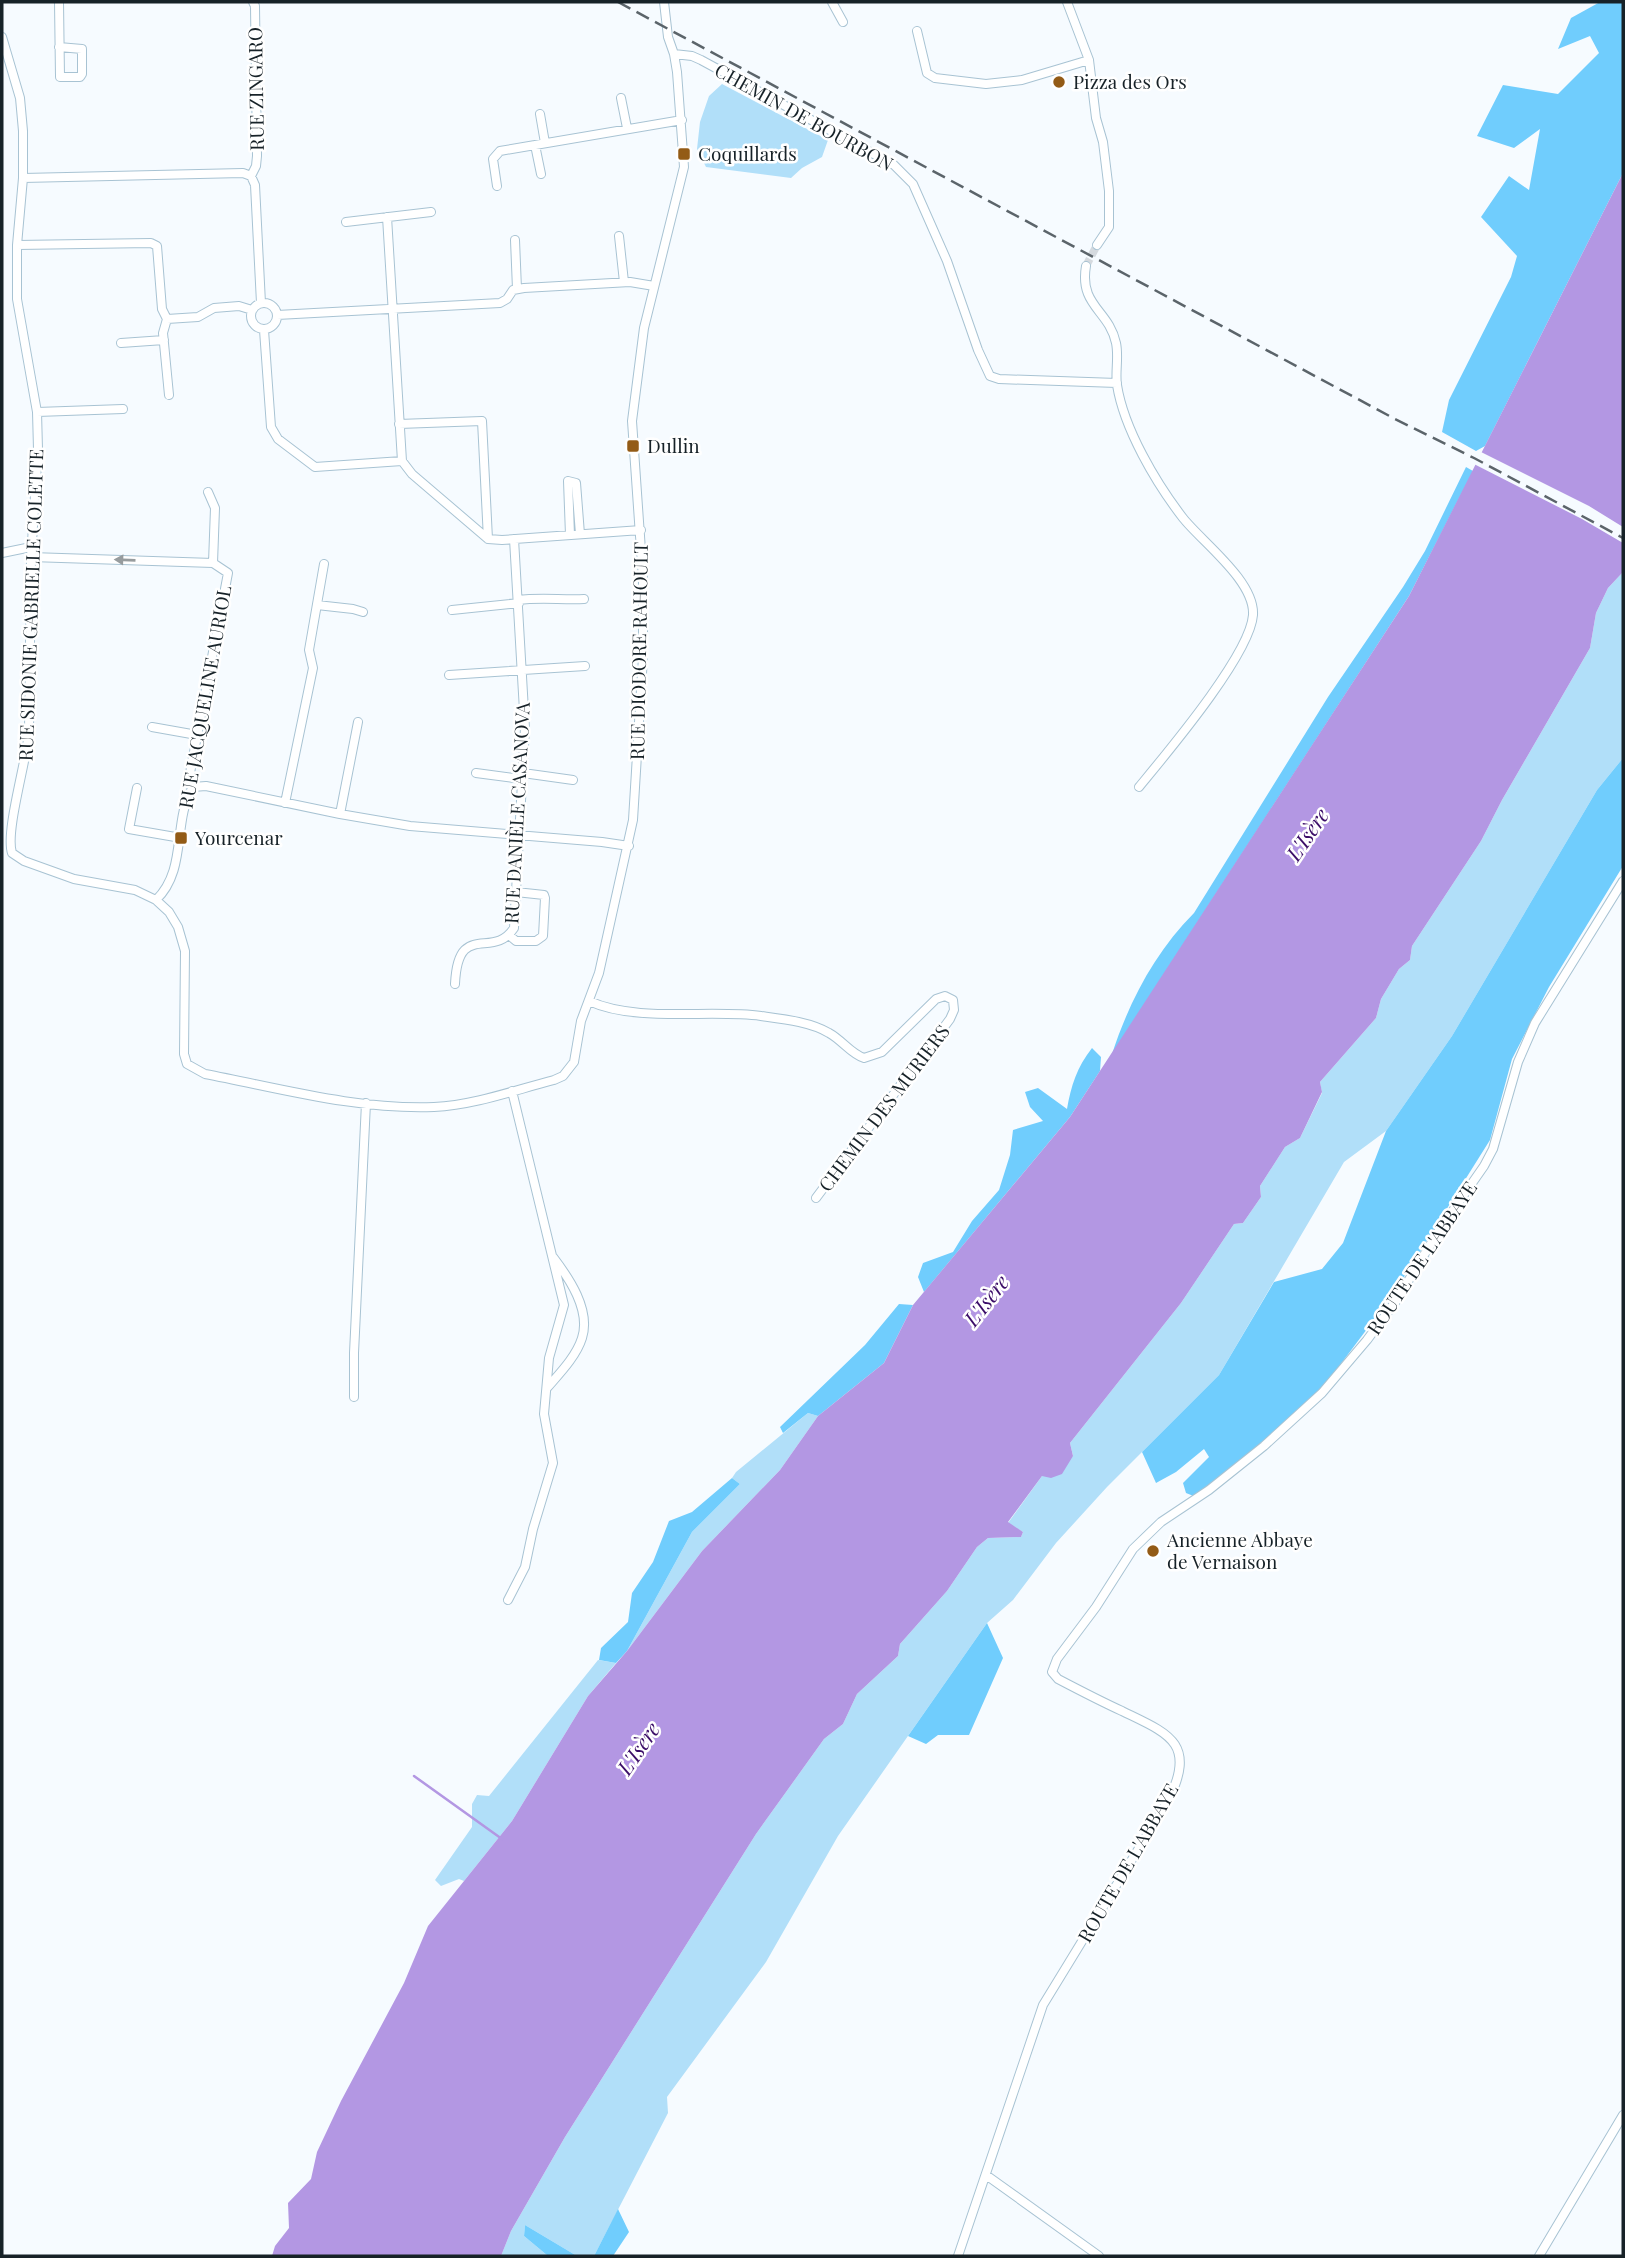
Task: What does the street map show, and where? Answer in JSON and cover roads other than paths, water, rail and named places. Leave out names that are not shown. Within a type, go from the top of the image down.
[{"type":"street","points":[[59,2],[60,78],[80,77],[82,49],[60,47]]},
{"type":"street","name":"RUE ZINGARO","points":[[253,2],[257,156],[251,176],[256,185],[261,303]]},
{"type":"street","name":"RUE DIODORE RAHOULT","points":[[512,1091],[563,1076],[574,1062],[581,1021],[599,973],[633,820],[643,657],[641,530],[632,421],[644,328],[684,167],[682,120],[674,54],[668,37],[664,2]]},
{"type":"street","points":[[832,2],[843,22]]},
{"type":"street","points":[[1067,2],[1089,61],[1109,191],[1109,227],[1097,245]]},
{"type":"street","points":[[917,31],[927,73],[934,78],[986,85],[1022,80],[1089,61]]},
{"type":"street","name":"RUE SIDONIE GABRIELLE COLETTE","points":[[2,37],[20,98],[23,178],[17,244],[17,299],[37,412],[31,552],[29,731],[11,838],[12,853],[24,861],[74,879],[135,890],[156,900]]},
{"type":"street","name":"CHEMIN DE BOURBON","points":[[674,54],[701,60],[894,165],[913,184],[947,261],[978,350],[990,376],[999,379],[1117,383]]},
{"type":"street","points":[[621,98],[627,128]]},
{"type":"street","points":[[540,114],[545,143]]},
{"type":"street","points":[[497,186],[494,154],[500,151],[682,120]]},
{"type":"street","points":[[535,145],[541,174]]},
{"type":"street","points":[[23,178],[243,173],[251,176]]},
{"type":"street","points":[[346,222],[431,212]]},
{"type":"street","points":[[387,217],[402,461],[412,474],[488,538],[514,539],[641,530]]},
{"type":"street","points":[[619,236],[624,282]]},
{"type":"street","points":[[515,240],[517,289]]},
{"type":"street","points":[[17,244],[151,243],[157,246],[162,309],[167,319],[164,340],[169,395]]},
{"type":"street","points":[[1086,266],[1086,292],[1105,319],[1116,341],[1119,369],[1117,383],[1132,433],[1145,460],[1181,516],[1234,570],[1250,600],[1253,612],[1243,643],[1220,681],[1139,787]]},
{"type":"street","points":[[277,315],[500,303],[517,289],[624,282],[654,286]]},
{"type":"street","points":[[252,310],[261,303],[274,307],[277,315],[273,325],[264,330]]},
{"type":"street","points":[[167,319],[198,317],[214,308],[239,306],[252,310]]},
{"type":"street","points":[[252,310],[252,323],[264,330]]},
{"type":"street","points":[[264,330],[271,427],[278,439],[315,467],[402,461]]},
{"type":"street","points":[[121,343],[164,340]]},
{"type":"street","points":[[37,412],[123,409]]},
{"type":"street","points":[[399,424],[482,421],[488,538]]},
{"type":"street","points":[[570,535],[567,483],[574,481],[580,534]]},
{"type":"street","points":[[2,553],[31,552],[213,563],[215,508],[208,492]]},
{"type":"street","name":"RUE DANIÈLE CASANOVA","points":[[455,984],[458,956],[474,944],[500,940],[514,928],[525,728],[514,539]]},
{"type":"street","name":"RUE JACQUELINE AURIOL","points":[[156,900],[174,870],[186,801],[193,787],[190,773],[228,573],[213,563]]},
{"type":"street","points":[[285,803],[313,668],[309,650],[324,564]]},
{"type":"street","points":[[452,610],[544,597],[551,600],[584,598]]},
{"type":"street","points":[[317,605],[363,612]]},
{"type":"street","points":[[449,675],[585,666]]},
{"type":"street","points":[[340,814],[358,722]]},
{"type":"street","points":[[152,726],[197,734]]},
{"type":"street","points":[[476,773],[573,780]]},
{"type":"street","points":[[193,787],[205,786],[340,814],[431,829],[629,846]]},
{"type":"street","points":[[137,788],[129,828],[181,838]]},
{"type":"street","name":"ROUTE DE L'ABBAYE","points":[[958,2256],[1043,2006],[1169,1799],[1180,1772],[1179,1753],[1168,1735],[1058,1679],[1052,1672],[1057,1659],[1138,1544],[1161,1522],[1209,1490],[1264,1447],[1322,1393],[1396,1301],[1438,1231],[1484,1166],[1493,1149],[1518,1062],[1535,1023],[1623,881]]},
{"type":"street","points":[[509,935],[516,941],[536,941],[543,936],[544,895],[516,892]]},
{"type":"street","points":[[156,900],[178,926],[185,951],[183,1043],[187,1064],[205,1074],[366,1103],[433,1107],[476,1101],[512,1091],[564,1305],[550,1358],[544,1414],[553,1463],[525,1566],[508,1600]]},
{"type":"street","name":"CHEMIN DES MURIERS","points":[[589,1001],[602,1007],[628,1011],[758,1016],[806,1025],[833,1035],[864,1058],[882,1052],[936,999],[945,996],[953,1000],[954,1010],[950,1018],[816,1198]]},
{"type":"street","points":[[354,1397],[366,1103]]},
{"type":"street","points":[[547,1388],[569,1361],[582,1337],[582,1304],[566,1273],[550,1254]]},
{"type":"street","points":[[1539,2256],[1623,2115]]},
{"type":"street","points":[[986,2175],[1099,2256]]},
{"type":"water","name":"L'Isère","points":[[1623,173],[1623,572],[1608,588],[1596,613],[1590,648],[1481,841],[1412,946],[1410,960],[1399,969],[1381,999],[1376,1018],[1320,1082],[1322,1092],[1300,1138],[1285,1147],[1260,1186],[1261,1197],[1243,1223],[1234,1224],[1181,1303],[1070,1443],[1073,1456],[1062,1474],[1051,1478],[1042,1476],[1008,1522],[1023,1532],[1021,1537],[988,1538],[977,1547],[947,1591],[900,1644],[898,1656],[857,1694],[843,1724],[824,1739],[756,1834],[565,2137],[511,2231],[501,2256],[272,2256],[275,2246],[289,2228],[288,2203],[311,2179],[317,2152],[404,1983],[428,1926],[512,1821],[588,1696],[627,1651],[702,1551],[780,1470],[818,1416],[884,1363],[913,1305],[1070,1117],[1409,596]]},
{"type":"waterway","points":[[414,1776],[502,1839]]},
{"type":"tunnel","points":[[1086,266],[1097,245]]},
{"type":"railway","points":[[618,2],[1395,419],[1623,538]]},
{"type":"place","name":"Pizza des Ors","points":[[1059,82]]},
{"type":"place","name":"Coquillards","points":[[684,154]]},
{"type":"place","name":"Dullin","points":[[633,446]]},
{"type":"place","name":"Yourcenar","points":[[181,838]]},
{"type":"place","name":"Ancienne Abbaye de Vernaison","points":[[1153,1551]]}]
